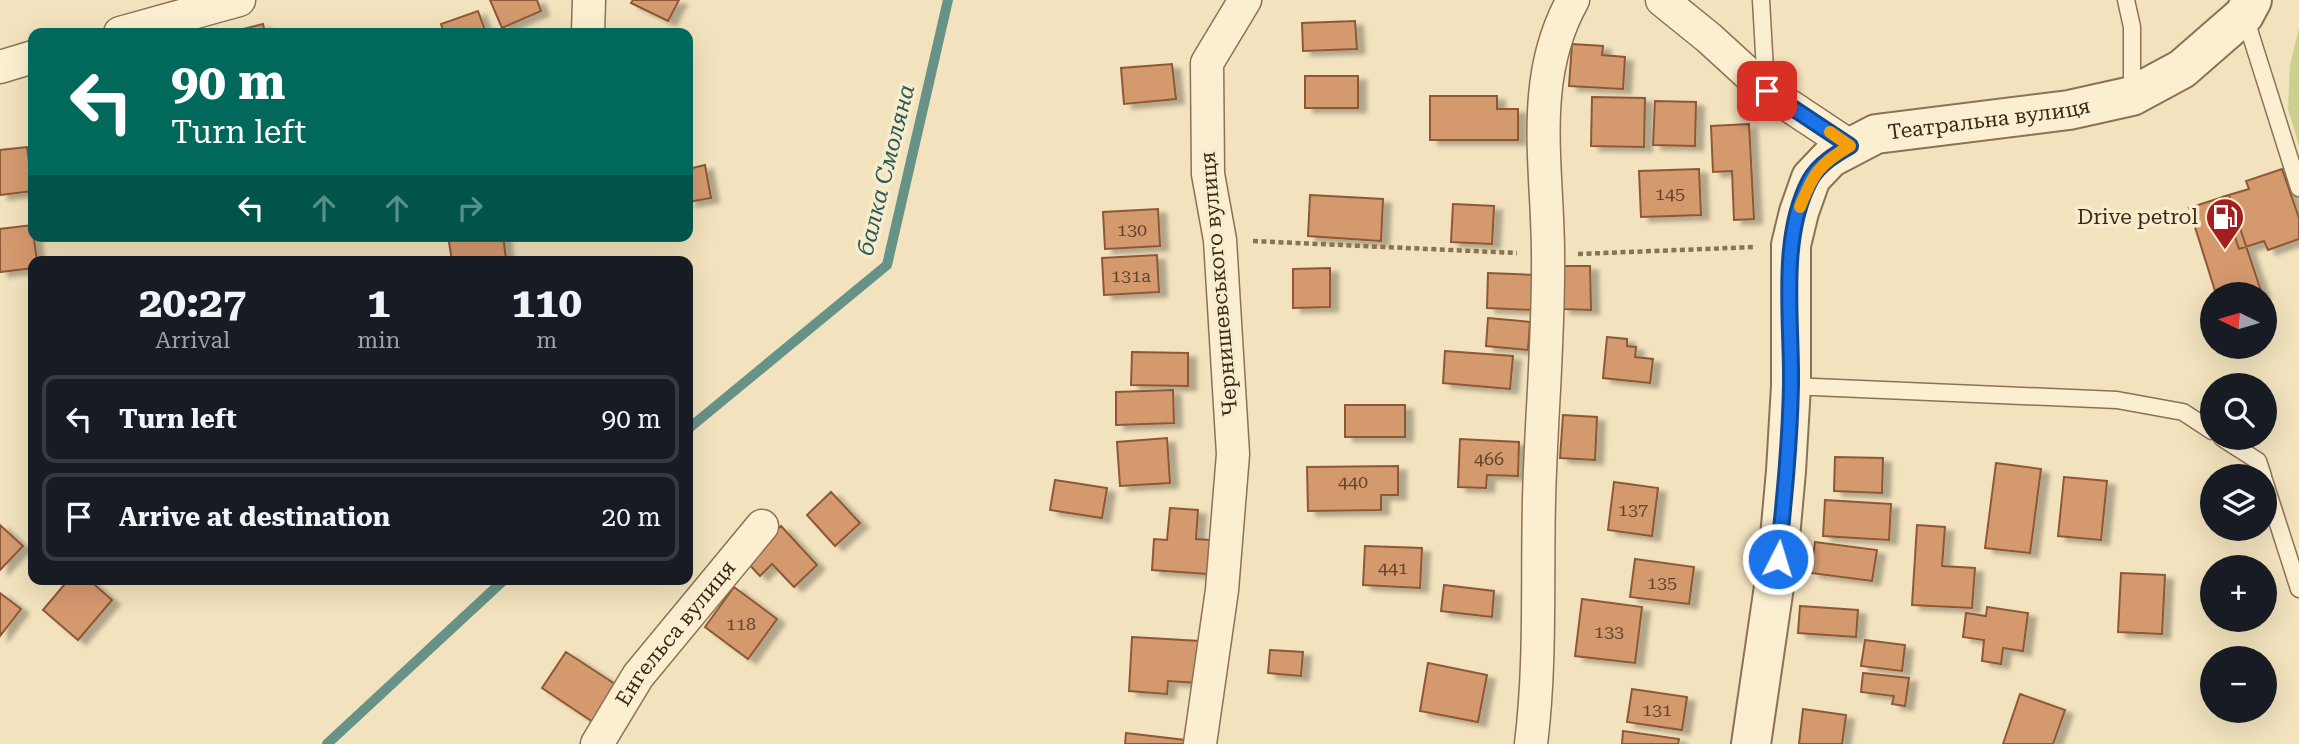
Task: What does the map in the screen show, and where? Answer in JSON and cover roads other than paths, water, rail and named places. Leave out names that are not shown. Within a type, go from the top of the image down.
[{"type":"street","points":[[138,28],[239,0]]},
{"type":"street","points":[[588,28],[589,0]]},
{"type":"street","name":"Чернишевського вулиця","points":[[1200,744],[1222,590],[1233,454],[1220,240],[1208,174],[1207,63],[1245,0]]},
{"type":"street","points":[[1531,744],[1539,654],[1540,445],[1548,255],[1542,149],[1548,64],[1560,24],[1573,0]]},
{"type":"street","points":[[1662,0],[1767,91],[1850,146]]},
{"type":"street","name":"Театральна вулиця","points":[[1751,744],[1778,559],[1786,471],[1791,386],[1791,246],[1811,178],[1830,158],[1876,134],[2069,110],[2132,96],[2182,69],[2248,7]]},
{"type":"street","points":[[0,67],[28,59]]},
{"type":"street","name":"Енгельса вулиця","points":[[597,744],[638,676],[762,526]]},
{"type":"lane","points":[[1761,0],[1767,91]]},
{"type":"lane","points":[[2126,0],[2132,27],[2132,96]]},
{"type":"lane","points":[[2248,7],[2268,96],[2299,188]]},
{"type":"lane","points":[[1791,386],[2117,400],[2183,412],[2200,423]]},
{"type":"lane","points":[[2241,450],[2260,464]]},
{"type":"lane","points":[[2277,519],[2299,589]]},
{"type":"waterway","name":"балка Смоляна","points":[[693,425],[887,265],[948,0]]},
{"type":"waterway","name":"балка Смоляна","points":[[327,744],[499,585]]},
{"type":"place","name":"Drive petrol","points":[[2225,251]]}]
